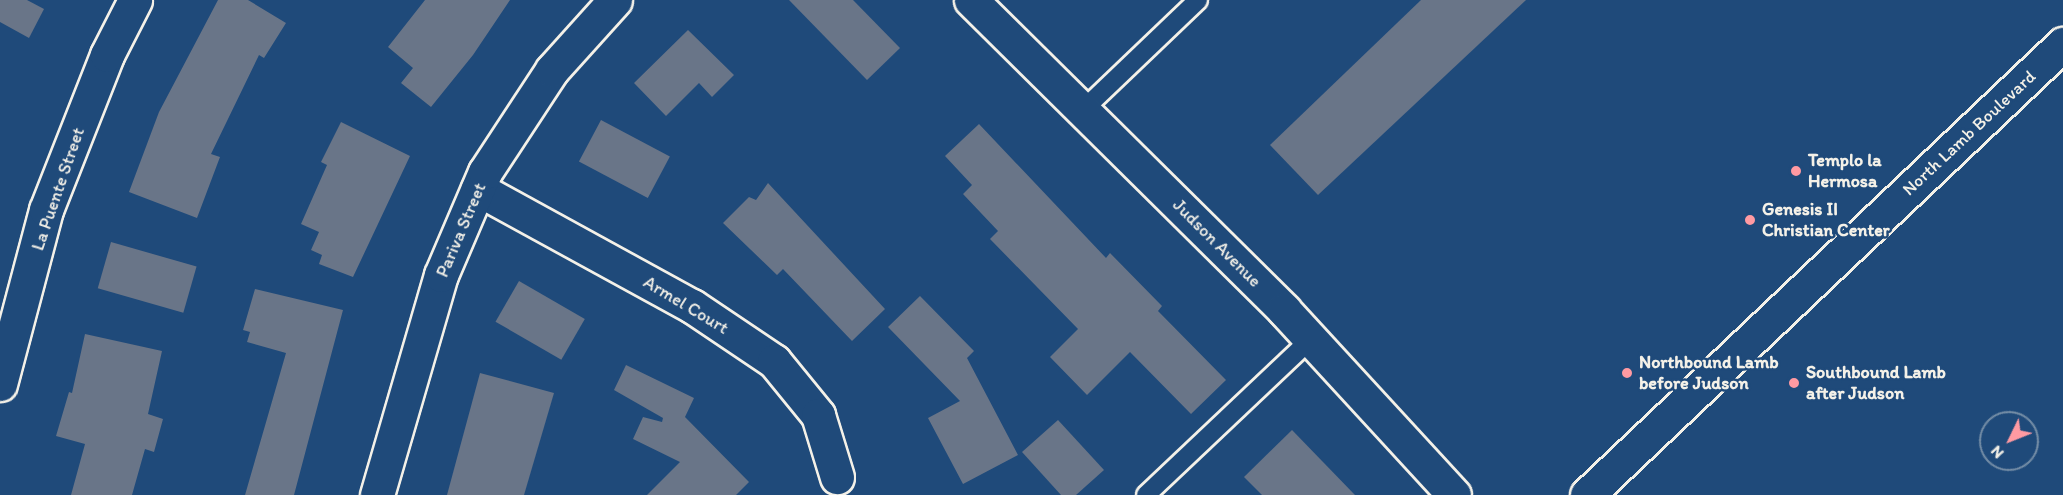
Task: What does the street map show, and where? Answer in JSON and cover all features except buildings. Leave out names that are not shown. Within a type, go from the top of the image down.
[{"type":"street","name":"La Puente Street","points":[[0,384],[46,210],[107,55],[135,0]]},
{"type":"street","name":"Pariva Street","points":[[377,495],[441,275],[478,189],[552,70],[615,0]]},
{"type":"street","name":"Judson Avenue","points":[[971,0],[1310,340],[1454,495]]},
{"type":"street","name":"North Lamb Boulevard","points":[[1587,495],[2063,44]]},
{"type":"street","name":"Armel Court","points":[[478,189],[692,306],[774,361],[818,415],[837,477]]},
{"type":"lane","points":[[1083,110],[1198,0]]},
{"type":"lane","points":[[1146,495],[1310,340]]},
{"type":"place","name":"Templo la Hermosa","points":[[1796,171]]},
{"type":"place","name":"Genesis II Christian Center","points":[[1750,220]]},
{"type":"place","name":"Northbound Lamb before Judson","points":[[1627,373]]},
{"type":"place","name":"Southbound Lamb after Judson","points":[[1794,383]]}]
